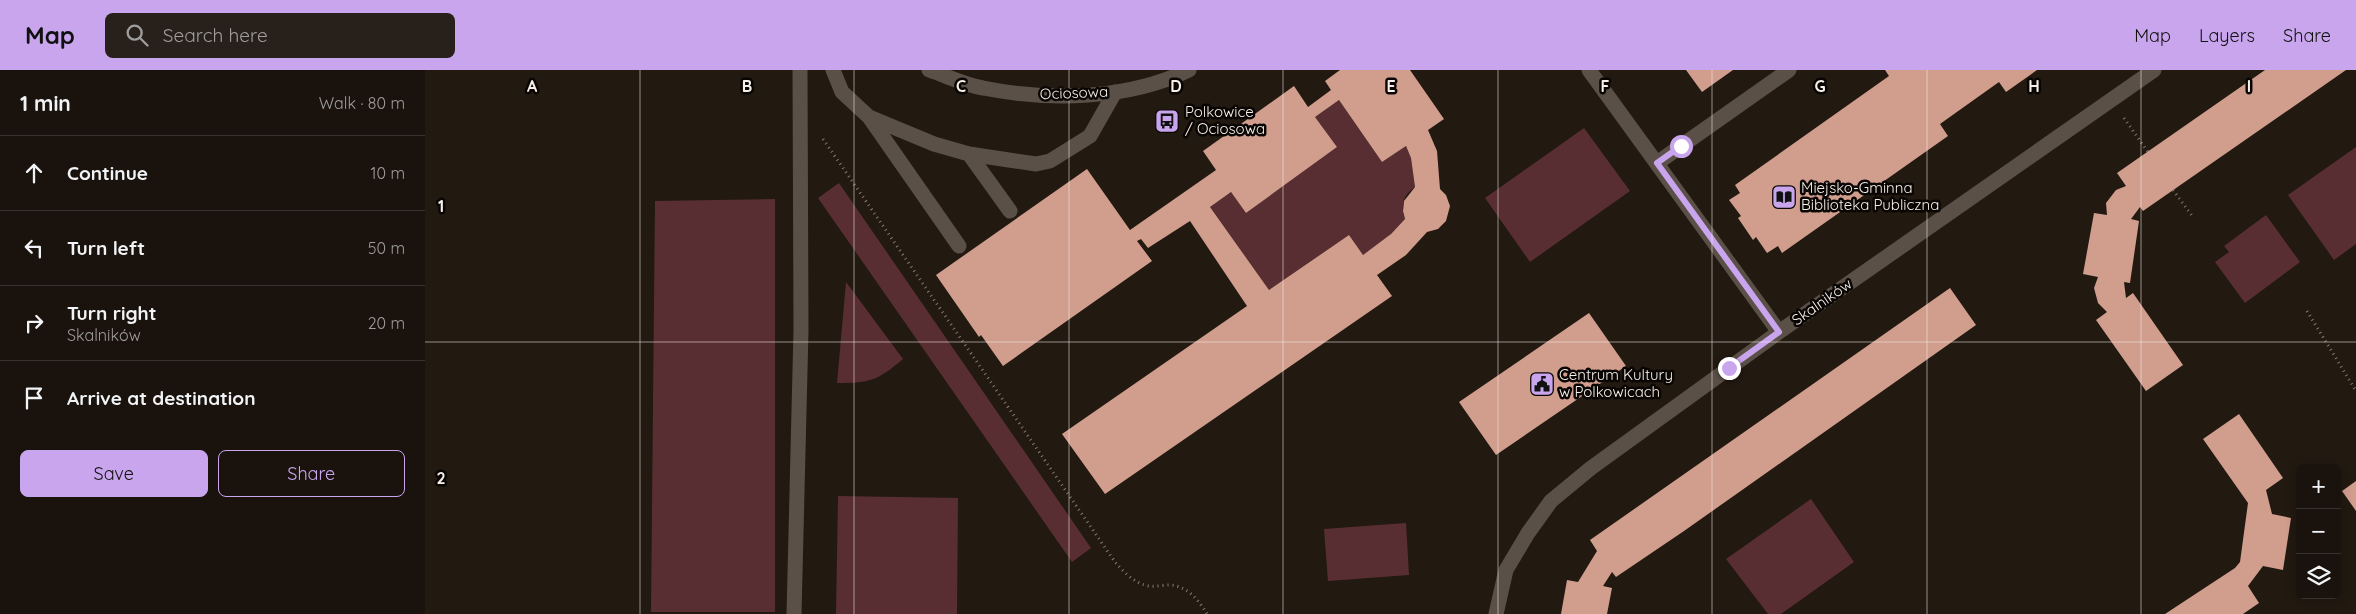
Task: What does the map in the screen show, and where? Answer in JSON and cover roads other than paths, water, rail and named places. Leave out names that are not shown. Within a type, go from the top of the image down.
[{"type":"street","points":[[794,614],[801,330],[800,70]]},
{"type":"street","points":[[833,70],[843,92],[869,117],[959,246]]},
{"type":"street","name":"Ociosowa","points":[[929,70],[982,88],[1044,96],[1115,92],[1189,70]]},
{"type":"street","points":[[1589,70],[1779,332]]},
{"type":"street","points":[[1657,163],[1789,70]]},
{"type":"street","name":"Skalników","points":[[1496,614],[1506,570],[1528,533],[1551,501],[1591,468],[1779,332],[2154,70]]},
{"type":"street","points":[[869,117],[934,144],[969,154],[1036,164],[1050,160],[1094,132],[1115,92]]},
{"type":"street","points":[[969,154],[1010,211]]},
{"type":"place","name":"Polkowice / Ociosowa","points":[[1167,121]]},
{"type":"place","name":"Miejsko-Gminna Biblioteka Publiczna","points":[[1784,197]]},
{"type":"place","name":"Centrum Kultury w Polkowicach","points":[[1542,384]]}]
